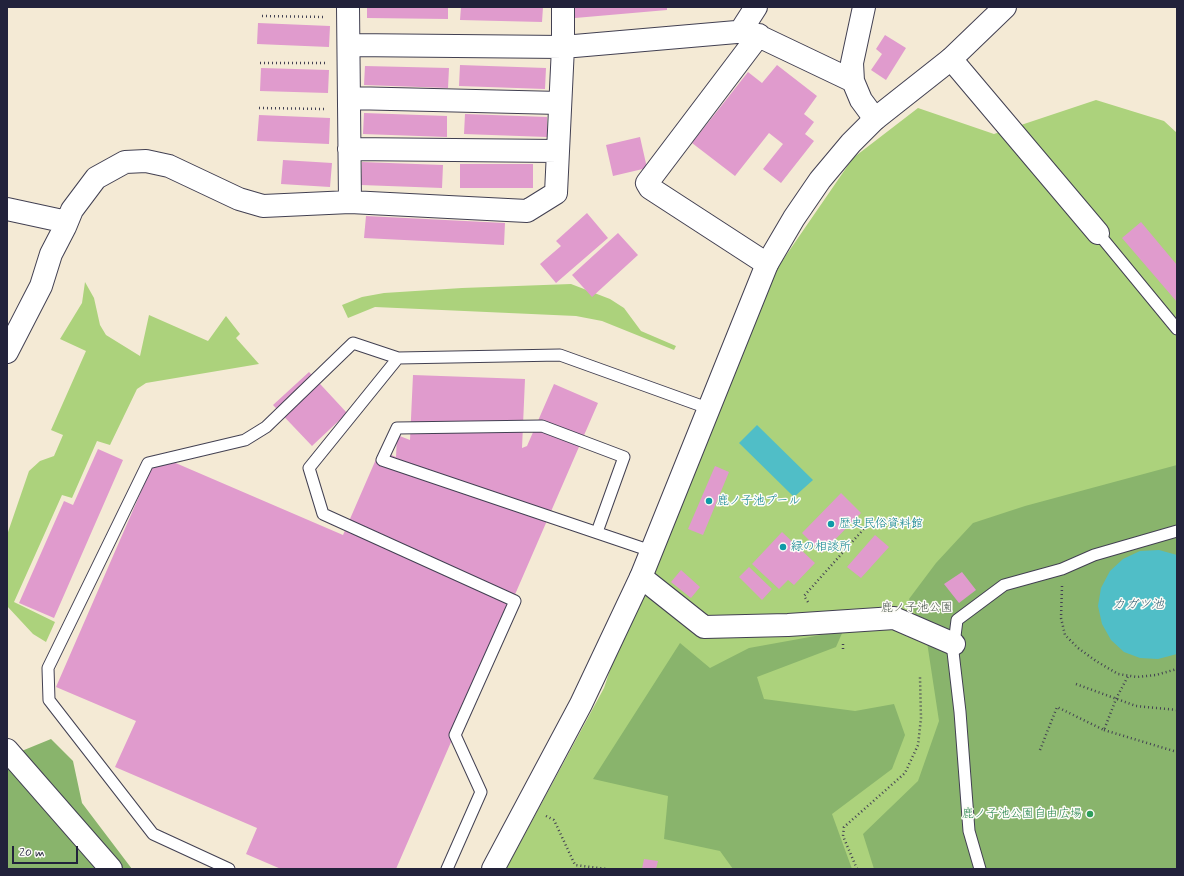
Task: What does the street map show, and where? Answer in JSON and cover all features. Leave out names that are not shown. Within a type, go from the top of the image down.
[{"type":"street","points":[[7,352],[41,286],[51,254],[72,210],[96,178],[125,162],[146,161],[169,166],[239,199],[263,206],[350,202],[527,211],[556,193],[563,47],[563,7]]},
{"type":"street","points":[[756,7],[749,34],[646,183],[650,188],[767,264]]},
{"type":"street","points":[[864,7],[852,63],[853,81],[861,100],[875,119]]},
{"type":"street","points":[[493,869],[581,704],[640,577],[714,410],[767,264],[794,218],[820,180],[851,143],[875,119],[951,59],[1004,7]]},
{"type":"street","points":[[348,12],[350,202]]},
{"type":"street","points":[[349,54],[563,47],[749,34],[853,81]]},
{"type":"street","points":[[951,59],[1098,233]]},
{"type":"street","points":[[349,104],[560,104]]},
{"type":"street","points":[[349,149],[558,151]]},
{"type":"street","points":[[7,209],[67,222]]},
{"type":"street","points":[[640,577],[704,627],[788,625],[894,618],[954,644]]},
{"type":"street","points":[[7,750],[111,869]]},
{"type":"lane","points":[[1098,233],[1177,330]]},
{"type":"lane","points":[[229,869],[153,834],[49,700],[48,668],[148,463],[245,440],[266,427],[353,343],[398,358],[560,355],[714,410]]},
{"type":"lane","points":[[398,358],[309,468],[323,514],[515,601],[455,735],[480,792],[447,869]]},
{"type":"lane","points":[[597,532],[624,456],[542,426],[397,428],[382,460],[651,551]]},
{"type":"lane","points":[[980,869],[969,831],[960,712],[953,652],[957,620],[1004,585],[1064,568],[1094,555],[1177,531]]},
{"type":"path","points":[[262,16],[348,12]]},
{"type":"path","points":[[260,63],[349,54]]},
{"type":"path","points":[[259,108],[349,104]]},
{"type":"path","points":[[820,623],[804,596],[870,522]]},
{"type":"path","points":[[1064,568],[1061,618],[1065,635],[1078,648],[1118,674],[1136,677],[1156,675],[1177,669]]},
{"type":"path","points":[[1104,730],[1116,699],[1128,676]]},
{"type":"path","points":[[857,869],[843,836],[844,827],[905,773],[918,744],[921,718],[920,677]]},
{"type":"path","points":[[1076,684],[1136,706],[1177,710]]},
{"type":"path","points":[[1040,750],[1057,707],[1104,730],[1177,752]]},
{"type":"path","points":[[526,806],[554,820],[575,865],[607,869]]},
{"type":"green space","name":"鹿ノ子池公園","points":[[1096,100],[1164,121],[1177,133],[1177,869],[506,869],[604,688],[624,628],[669,530],[778,267],[853,158],[918,108],[994,134]]},
{"type":"green space","points":[[85,282],[94,298],[100,325],[106,335],[140,356],[149,315],[208,341],[226,316],[240,334],[236,338],[259,364],[146,383],[137,389],[110,445],[97,441],[72,498],[62,495],[14,602],[55,622],[46,642],[33,634],[7,606],[7,535],[29,471],[40,461],[54,456],[63,435],[51,430],[86,351],[60,339],[82,303]]},
{"type":"green space","points":[[571,284],[610,299],[624,308],[641,331],[676,346],[674,350],[602,321],[576,316],[375,307],[348,318],[342,305],[362,297],[384,293],[462,288]]},
{"type":"green space","points":[[1177,465],[1177,869],[874,869],[863,834],[918,781],[939,721],[927,642],[909,599],[936,563],[973,523],[1025,506]]},
{"type":"green space","points":[[843,631],[836,647],[757,677],[764,699],[855,711],[894,704],[905,735],[892,769],[832,814],[852,869],[733,869],[720,851],[664,839],[668,796],[593,779],[680,643],[710,668],[749,648]]},
{"type":"green space","points":[[51,739],[73,761],[82,803],[132,869],[7,869],[7,757]]},
{"type":"water","points":[[757,425],[813,480],[794,497],[739,443]]},
{"type":"water","name":"カガツ池","points":[[1159,550],[1177,555],[1177,654],[1158,659],[1140,658],[1124,652],[1111,640],[1102,624],[1098,606],[1101,588],[1110,571],[1123,559],[1140,551]]},
{"type":"building","points":[[367,7],[448,7],[448,19],[367,18]]},
{"type":"building","points":[[461,7],[543,7],[542,22],[460,20]]},
{"type":"building","points":[[574,7],[667,7],[667,10],[575,18]]},
{"type":"building","points":[[258,23],[330,26],[329,47],[257,44]]},
{"type":"building","points":[[885,35],[906,48],[886,80],[871,70],[882,54],[876,49]]},
{"type":"building","points":[[460,65],[546,68],[545,89],[459,86]]},
{"type":"building","points":[[777,65],[817,96],[804,114],[814,122],[805,134],[814,141],[781,183],[763,169],[783,144],[769,133],[735,176],[692,143],[748,72],[762,83]]},
{"type":"building","points":[[365,66],[449,68],[448,88],[364,85]]},
{"type":"building","points":[[261,68],[329,70],[328,93],[260,91]]},
{"type":"building","points":[[364,113],[447,116],[447,137],[363,134]]},
{"type":"building","points":[[465,114],[547,117],[547,137],[464,134]]},
{"type":"building","points":[[259,115],[330,118],[329,144],[257,141]]},
{"type":"building","points":[[640,137],[647,168],[613,176],[606,145]]},
{"type":"building","points":[[283,160],[332,163],[330,187],[281,184]]},
{"type":"building","points":[[362,162],[443,165],[442,188],[361,185]]},
{"type":"building","points":[[460,164],[533,164],[533,188],[460,188]]},
{"type":"building","points":[[587,213],[608,238],[556,283],[540,264],[561,246],[556,241]]},
{"type":"building","points":[[366,216],[505,223],[504,245],[364,238]]},
{"type":"building","points":[[1141,222],[1177,265],[1177,302],[1122,238]]},
{"type":"building","points":[[618,233],[638,255],[592,297],[572,275]]},
{"type":"building","points":[[309,372],[347,413],[312,446],[273,405]]},
{"type":"building","points":[[413,375],[525,379],[522,448],[527,446],[554,384],[598,403],[396,869],[281,869],[246,854],[257,828],[115,767],[136,721],[56,687],[157,455],[343,535],[380,450],[396,457],[397,435],[410,440]]},
{"type":"building","points":[[98,449],[123,460],[54,618],[19,603],[64,501],[73,505]]},
{"type":"building","name":"鹿ノ子池プール","points":[[715,466],[729,472],[703,535],[688,529]]},
{"type":"building","points":[[841,493],[861,513],[822,553],[802,533]]},
{"type":"building","name":"緑の相談所","points":[[782,532],[815,563],[794,585],[788,580],[779,589],[752,564]]},
{"type":"building","points":[[875,535],[889,547],[861,578],[847,567]]},
{"type":"building","points":[[749,567],[772,589],[762,600],[739,577]]},
{"type":"building","points":[[681,570],[700,587],[691,598],[671,582]]},
{"type":"building","points":[[962,572],[976,590],[959,603],[944,584]]},
{"type":"building","points":[[644,859],[658,861],[656,869],[642,869]]},
{"type":"place","name":"鹿ノ子池プール","points":[[709,501]]},
{"type":"place","name":"歴史民俗資料館","points":[[831,524]]},
{"type":"place","name":"緑の相談所","points":[[783,547]]},
{"type":"place","name":"鹿ノ子池公園自由広場","points":[[1090,814]]}]
